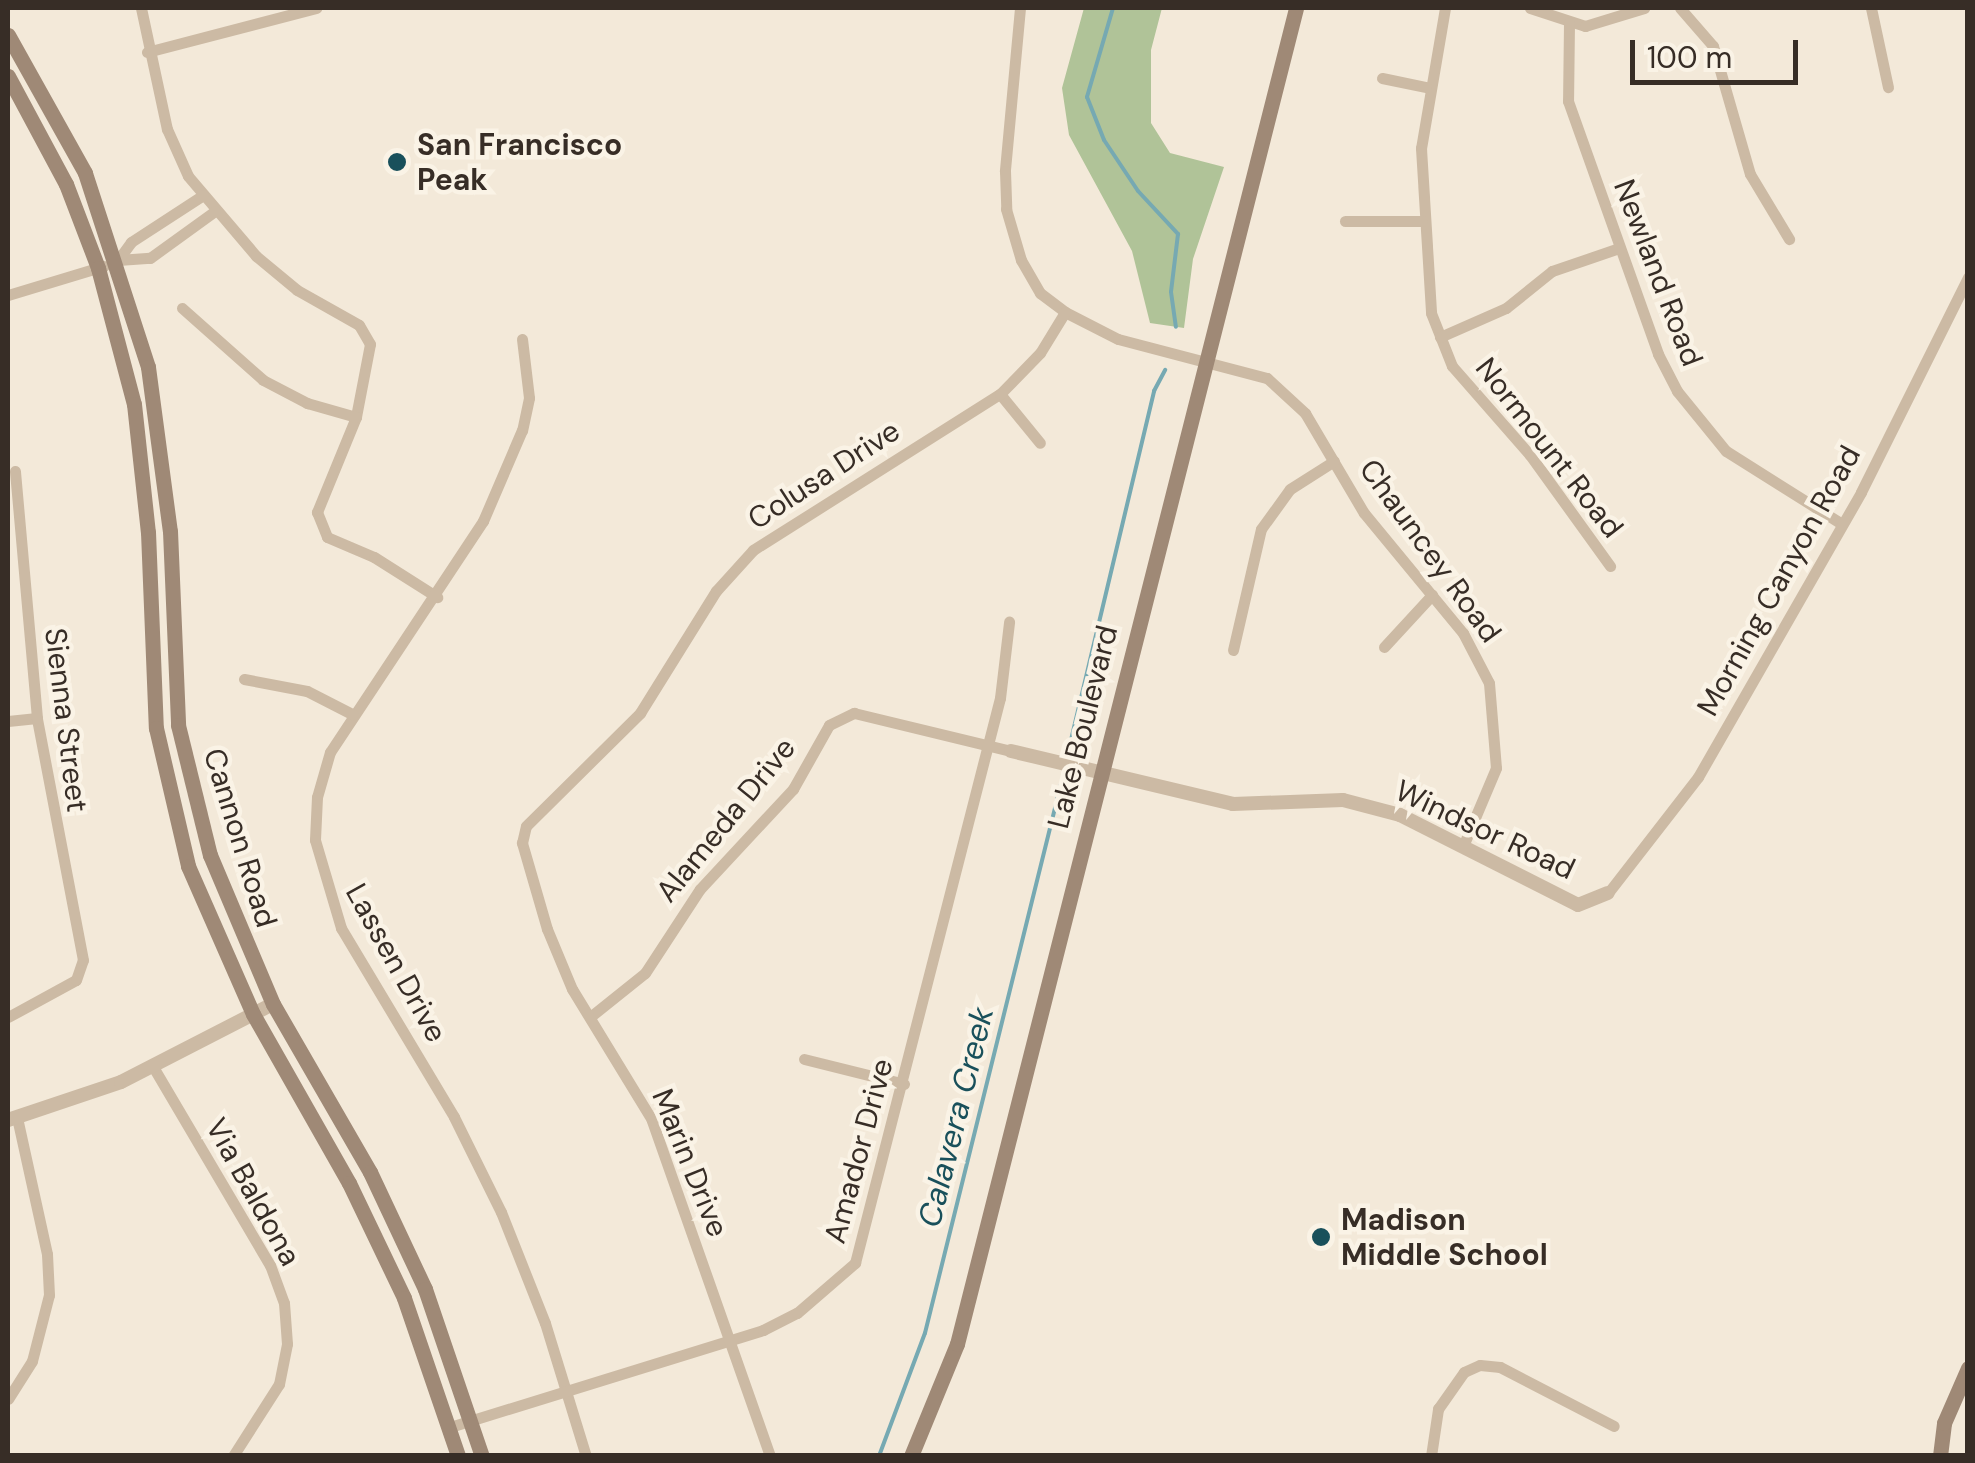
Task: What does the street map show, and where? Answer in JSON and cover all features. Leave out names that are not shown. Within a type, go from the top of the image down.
[{"type":"main road","name":"Lake Boulevard","points":[[911,1456],[957,1344],[1203,359],[1296,8]]},
{"type":"main road","name":"Cannon Road","points":[[8,36],[59,118],[118,260],[163,450],[172,671],[187,776],[240,937],[273,1004],[370,1172],[426,1288],[482,1456]]},
{"type":"main road","name":"Cannon Road","points":[[8,76],[66,184],[98,268],[142,452],[150,672],[165,780],[188,866],[253,1014],[388,1265],[458,1456]]},
{"type":"main road","points":[[1940,1456],[1944,1423],[1968,1368]]},
{"type":"street","points":[[141,8],[147,52],[178,160],[215,211],[297,290],[359,324],[370,344],[356,417],[316,512],[327,537],[374,557],[437,597]]},
{"type":"street","points":[[147,52],[316,8]]},
{"type":"street","points":[[1020,8],[1006,209],[1021,260],[1040,293],[1064,312]]},
{"type":"street","name":"Normount Road","points":[[1445,8],[1426,87],[1422,221],[1423,267],[1440,337],[1477,401],[1530,456],[1610,566]]},
{"type":"street","points":[[1530,8],[1569,24],[1620,19],[1644,8]]},
{"type":"street","points":[[1680,8],[1713,46],[1750,174],[1788,239]]},
{"type":"street","points":[[1871,8],[1888,87]]},
{"type":"street","name":"Newland Road","points":[[1569,24],[1568,102],[1658,354],[1701,426],[1744,465],[1842,524]]},
{"type":"street","points":[[1382,78],[1426,87]]},
{"type":"street","points":[[118,260],[131,242],[203,195]]},
{"type":"street","points":[[8,295],[118,260],[150,258],[215,211]]},
{"type":"street","points":[[1346,221],[1422,221]]},
{"type":"street","points":[[1440,337],[1506,308],[1552,271],[1619,248]]},
{"type":"street","name":"Morning Canyon Road","points":[[1608,893],[1698,777],[1842,524],[1968,276]]},
{"type":"street","points":[[182,308],[262,380],[308,403],[356,417]]},
{"type":"street","name":"Chauncey Road","points":[[1064,312],[1136,343],[1267,378],[1305,413],[1364,513],[1477,655],[1498,730],[1487,798],[1463,846]]},
{"type":"street","name":"Colusa Drive","points":[[522,843],[526,826],[640,712],[716,592],[754,550],[1000,394],[1040,353],[1064,312]]},
{"type":"street","name":"Lassen Drive","points":[[522,338],[529,398],[522,430],[482,521],[437,597],[352,714],[330,752],[317,797],[317,861],[330,904],[454,1116],[501,1212],[586,1456]]},
{"type":"street","points":[[1000,394],[1040,443]]},
{"type":"street","points":[[1233,650],[1261,529],[1290,489],[1334,460]]},
{"type":"street","name":"Sienna Street","points":[[8,1017],[43,1002],[79,972],[83,960],[37,718],[15,471]]},
{"type":"street","points":[[8,560],[22,559]]},
{"type":"street","points":[[1384,647],[1432,595]]},
{"type":"street","name":"Amador Drive","points":[[450,1427],[730,1340],[797,1314],[855,1262],[904,1084],[988,745],[1009,622]]},
{"type":"street","points":[[244,680],[307,691],[352,714]]},
{"type":"street","name":"Alameda Drive","points":[[590,1017],[644,973],[700,889],[793,789],[830,725],[854,713],[1100,774]]},
{"type":"street","points":[[8,721],[37,718]]},
{"type":"street","name":"Windsor Road","points":[[1100,774],[1233,804],[1343,800],[1400,815],[1578,905],[1608,893]]},
{"type":"street","name":"Marin Drive","points":[[522,843],[547,929],[590,1017],[652,1120],[770,1456]]},
{"type":"street","points":[[8,1399],[32,1361],[49,1294],[47,1254],[12,1119],[60,1108],[273,1004]]},
{"type":"street","points":[[804,1059],[904,1084]]},
{"type":"street","name":"Via Baldona","points":[[152,1065],[270,1265],[284,1303],[287,1344],[279,1384],[235,1455]]},
{"type":"street","points":[[1432,1456],[1438,1409],[1464,1372],[1480,1365],[1500,1367],[1614,1426]]},
{"type":"green space","points":[[1084,8],[1162,8],[1151,50],[1151,123],[1170,153],[1224,167],[1193,259],[1184,328],[1150,323],[1132,251],[1069,135],[1062,88]]},
{"type":"waterway","name":"Calavera Creek","points":[[1113,8],[1087,97],[1104,140],[1138,191],[1178,234],[1171,292],[1176,327]]},
{"type":"waterway","name":"Calavera Creek","points":[[1071,740],[1154,391],[1165,370]]},
{"type":"waterway","name":"Calavera Creek","points":[[879,1456],[925,1333],[1061,784]]},
{"type":"place","name":"San Francisco Peak","points":[[397,162]]},
{"type":"place","name":"Madison Middle School","points":[[1321,1237]]}]
